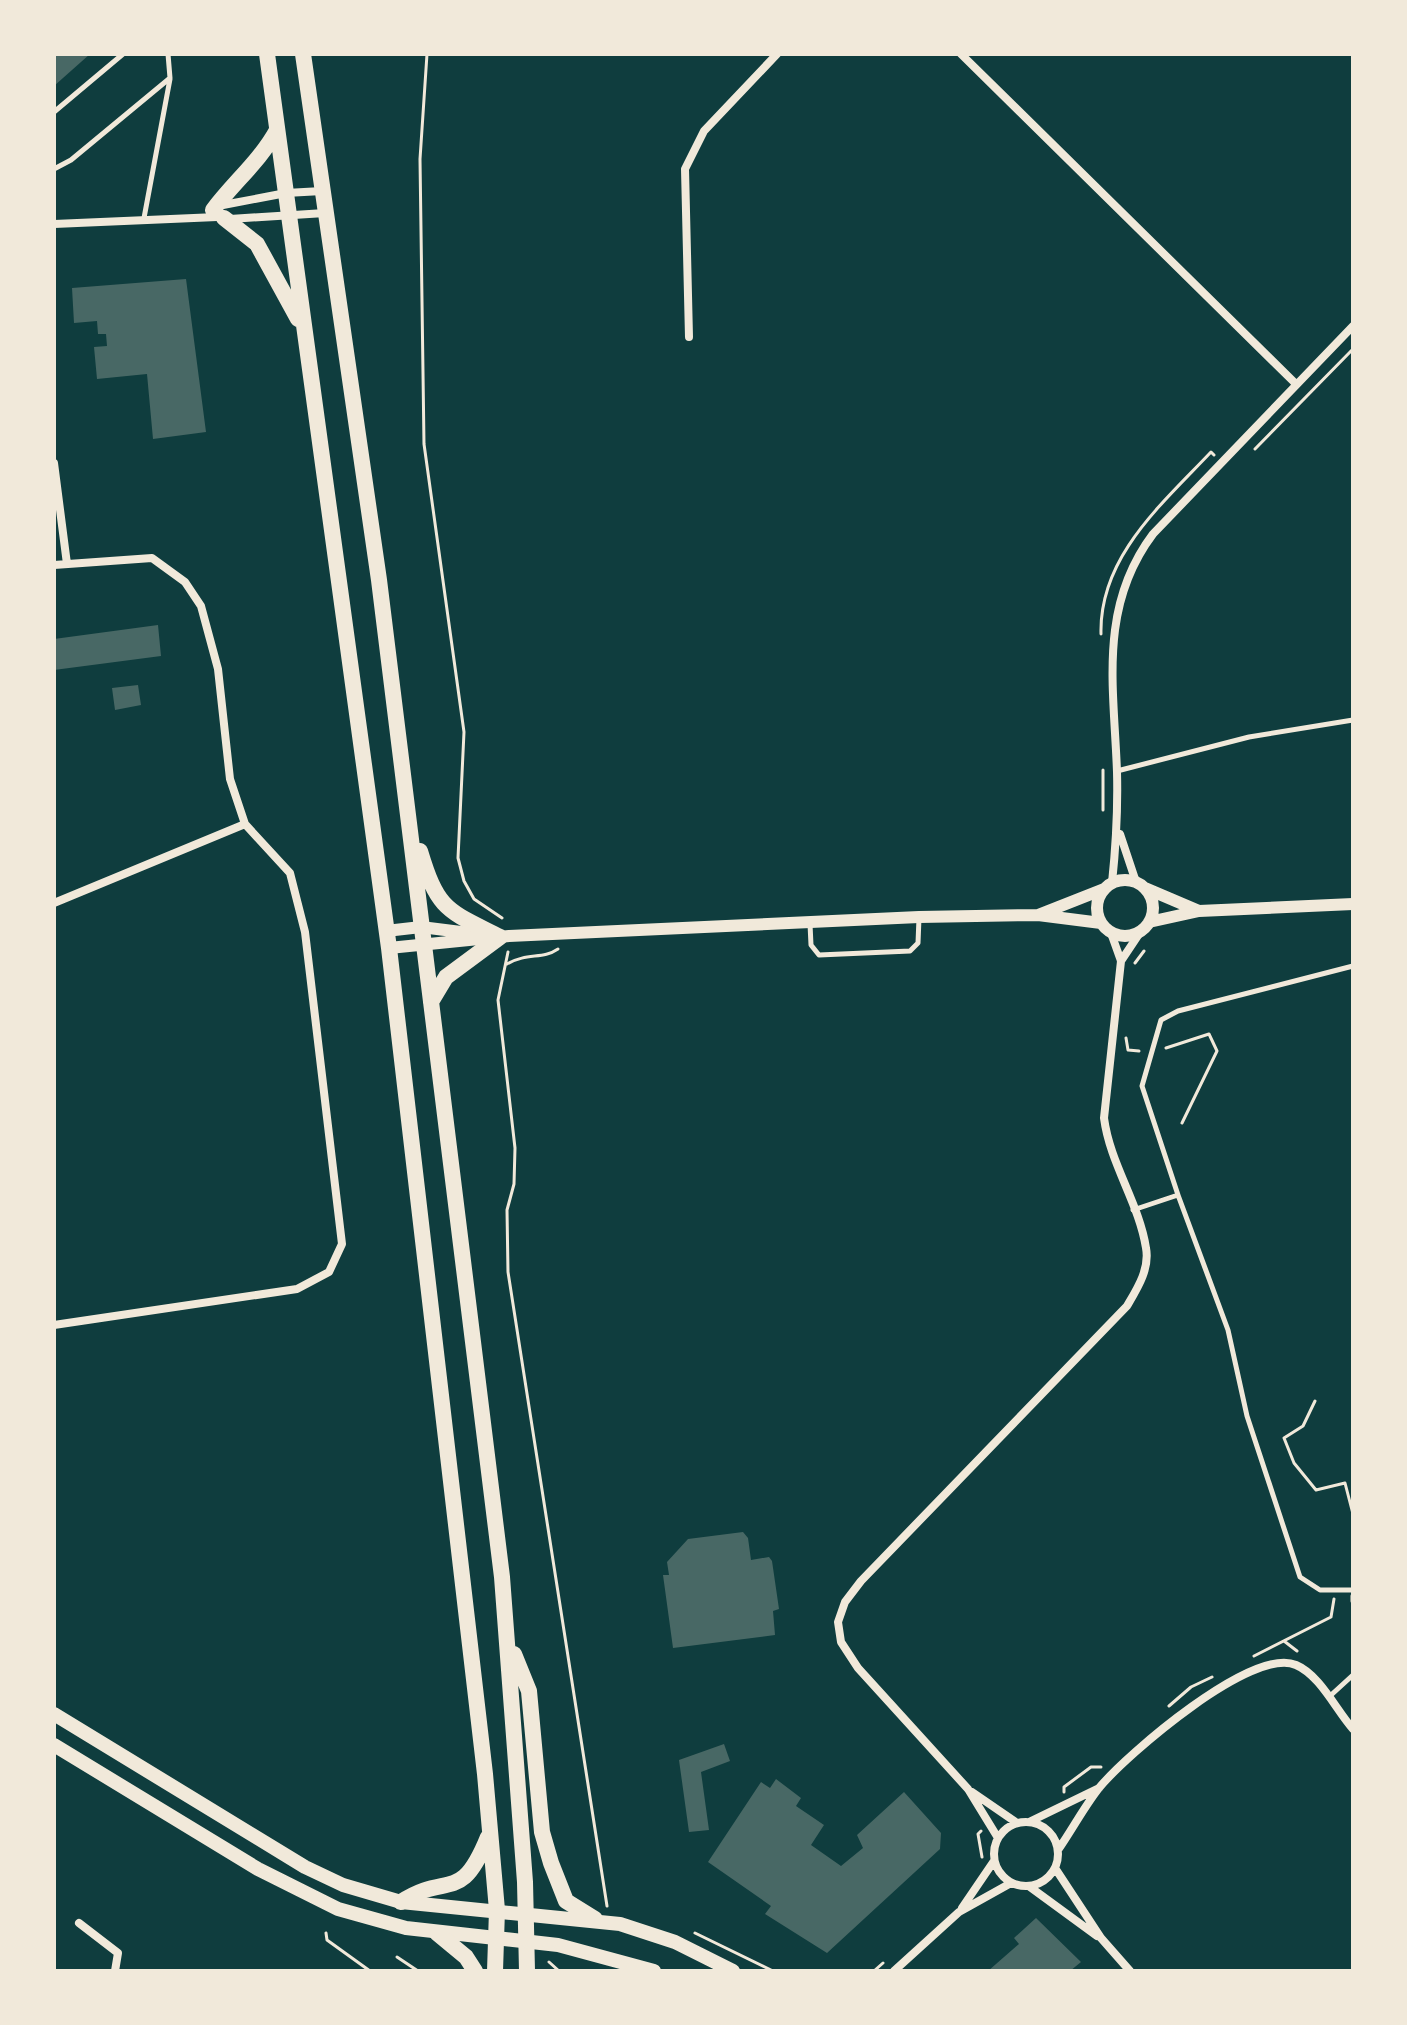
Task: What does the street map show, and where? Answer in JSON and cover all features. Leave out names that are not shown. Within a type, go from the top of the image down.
[{"type":"highway","points":[[267,54],[388,940],[490,1832],[497,1910],[495,1971]]},
{"type":"highway","points":[[303,54],[379,580],[509,1641],[527,1913],[527,1971]]},
{"type":"highway","points":[[277,130],[252,168],[229,189],[214,214],[257,244],[305,331]]},
{"type":"highway","points":[[407,811],[431,889],[445,909],[505,937]]},
{"type":"highway","points":[[431,1002],[446,977],[505,937]]},
{"type":"highway","points":[[509,1641],[529,1691],[542,1832],[551,1863],[566,1901],[595,1919]]},
{"type":"highway","points":[[401,1902],[420,1890],[444,1888],[467,1878],[478,1862],[490,1832]]},
{"type":"highway","points":[[437,1933],[466,1957],[475,1971]]},
{"type":"main road","points":[[54,1714],[305,1867],[343,1885],[401,1902],[595,1919],[656,1935],[733,1971]]},
{"type":"main road","points":[[81,1761],[95,1739]]},
{"type":"main road","points":[[54,1745],[258,1869],[338,1909],[393,1925],[437,1933],[528,1941],[573,1949],[654,1971]]},
{"type":"main road","points":[[180,1822],[193,1799]]},
{"type":"street","points":[[689,337],[685,169],[704,131],[777,54]]},
{"type":"street","points":[[961,54],[1296,384]]},
{"type":"street","points":[[214,214],[228,202],[322,191]]},
{"type":"street","points":[[54,224],[214,214],[325,213]]},
{"type":"street","points":[[959,1912],[994,1861],[998,1838],[968,1789],[858,1668],[841,1642],[838,1622],[845,1602],[861,1581],[1127,1306],[1143,1277],[1147,1249],[1107,1140],[1104,1118],[1121,961],[1097,905],[1108,886],[1118,830],[1111,642],[1118,605],[1134,558],[1153,534],[1353,326]]},
{"type":"street","points":[[54,463],[67,564]]},
{"type":"street","points":[[54,565],[152,558],[185,582],[201,606],[218,669],[230,779],[245,824],[290,873],[305,932],[342,1244],[329,1272],[297,1289],[54,1325]]},
{"type":"street","points":[[54,903],[245,824]]},
{"type":"street","points":[[1118,830],[1140,885],[1153,904],[1147,931],[1121,961]]},
{"type":"street","points":[[1038,915],[1108,886],[1140,885],[1199,911]]},
{"type":"street","points":[[388,940],[422,935],[505,937],[919,917],[1038,915],[1106,928],[1127,936],[1199,911],[1353,904]]},
{"type":"street","points":[[1030,1887],[1049,1877],[1055,1868],[1058,1850],[1100,1787],[1170,1721],[1262,1665],[1280,1661],[1295,1664],[1309,1672],[1353,1729]]},
{"type":"street","points":[[998,1838],[1017,1823],[1029,1822],[1100,1787]]},
{"type":"street","points":[[968,1789],[1017,1823]]},
{"type":"street","points":[[1029,1822],[1048,1831],[1058,1850]]},
{"type":"street","points":[[994,1861],[997,1870],[1011,1883],[1030,1887],[1101,1938]]},
{"type":"street","points":[[1055,1868],[1101,1938],[1130,1971]]},
{"type":"street","points":[[894,1971],[959,1912],[1011,1883]]},
{"type":"street","points":[[79,1923],[118,1953],[115,1971]]},
{"type":"lane","points":[[54,112],[123,54]]},
{"type":"lane","points":[[144,218],[170,78],[168,54]]},
{"type":"lane","points":[[54,169],[71,160],[170,78]]},
{"type":"lane","points":[[1117,771],[1281,730],[1353,720]]},
{"type":"lane","points":[[810,923],[811,945],[819,955],[910,951],[918,943],[919,917]]},
{"type":"lane","points":[[1353,966],[1168,1015],[1156,1030],[1142,1086],[1228,1330],[1247,1416],[1300,1577],[1320,1590],[1353,1596]]},
{"type":"lane","points":[[1133,1210],[1178,1195]]},
{"type":"lane","points":[[1327,1698],[1353,1675]]},
{"type":"path","points":[[427,54],[420,159],[424,444],[464,732],[458,858],[464,881],[474,899],[503,919],[507,964],[498,1000],[515,1148],[514,1184],[507,1210],[508,1272],[607,1906]]},
{"type":"path","points":[[1250,453],[1353,349]]},
{"type":"path","points":[[1101,644],[1100,614],[1115,567],[1135,536],[1211,452],[1221,462]]},
{"type":"path","points":[[1103,762],[1103,822]]},
{"type":"path","points":[[1121,961],[1138,963],[1147,931]]},
{"type":"path","points":[[507,964],[523,954],[549,955],[562,947]]},
{"type":"path","points":[[1128,1050],[1150,1053],[1209,1034],[1217,1051],[1182,1123]]},
{"type":"path","points":[[1315,1401],[1303,1426],[1284,1438],[1294,1463],[1316,1490],[1345,1483],[1353,1514]]},
{"type":"path","points":[[326,1933],[327,1940],[370,1971]]},
{"type":"path","points":[[397,1957],[418,1971]]},
{"type":"path","points":[[549,1962],[559,1971]]},
{"type":"building","points":[[54,54],[90,54],[54,86]]},
{"type":"building","points":[[186,279],[206,432],[153,439],[147,374],[97,379],[94,347],[107,346],[106,334],[98,334],[97,321],[74,323],[72,288]]},
{"type":"building","points":[[158,625],[161,656],[54,670],[54,639]]},
{"type":"building","points":[[138,685],[141,705],[115,710],[112,688]]},
{"type":"building","points":[[743,1532],[748,1538],[751,1560],[769,1557],[772,1561],[779,1609],[773,1611],[775,1635],[673,1648],[663,1575],[669,1575],[667,1562],[688,1539]]},
{"type":"building","points":[[724,1744],[730,1761],[701,1772],[709,1830],[689,1832],[679,1760]]},
{"type":"building","points":[[776,1779],[801,1798],[796,1806],[824,1825],[811,1845],[841,1866],[863,1848],[857,1835],[904,1792],[941,1833],[940,1849],[827,1953],[765,1914],[771,1906],[708,1862],[761,1782],[770,1788]]},
{"type":"building","points":[[1036,1918],[1081,1962],[1070,1971],[988,1971],[1019,1944],[1014,1938]]}]
